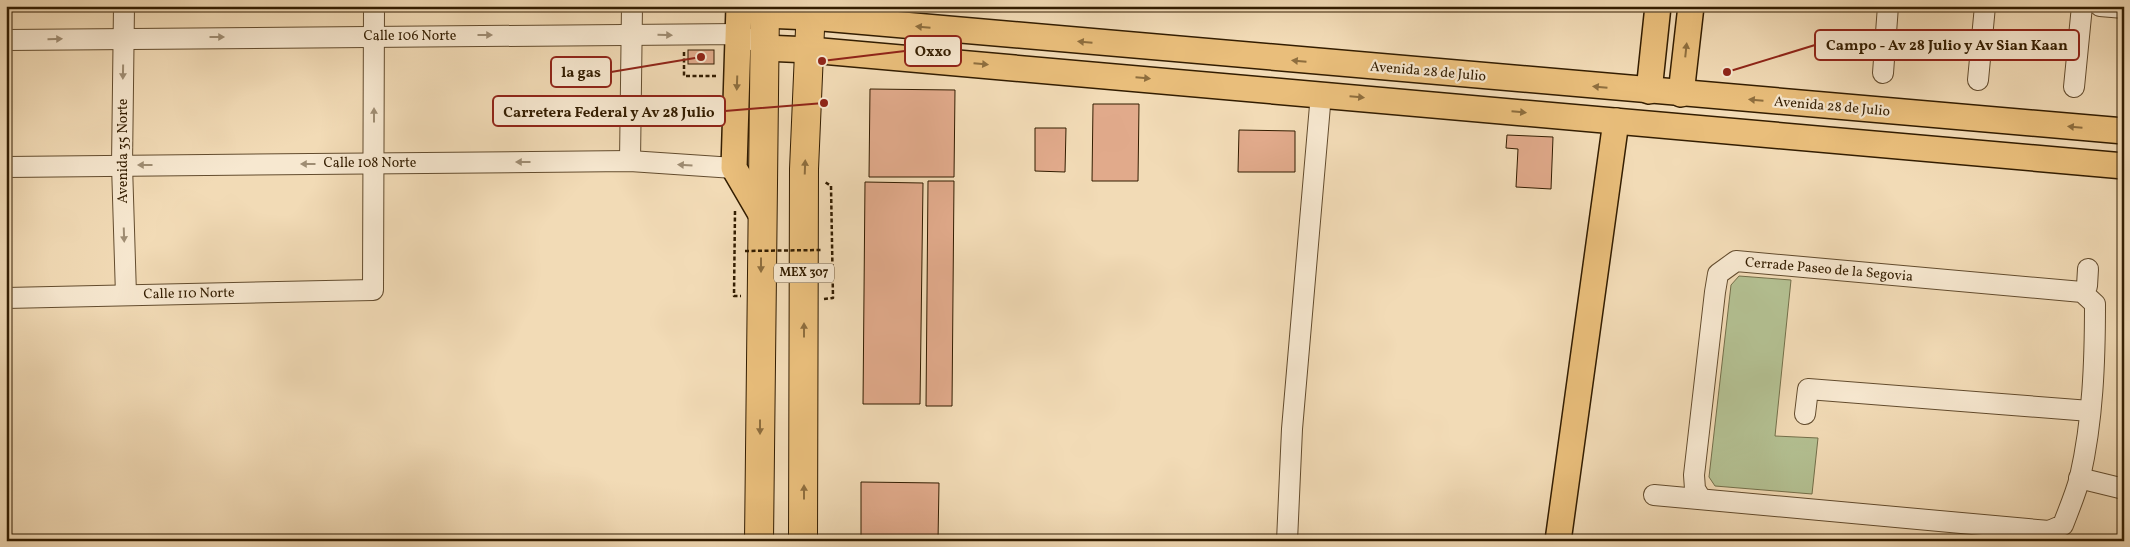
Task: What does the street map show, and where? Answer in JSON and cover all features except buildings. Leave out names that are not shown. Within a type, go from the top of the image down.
[{"type":"highway","name":"MEX 307","points":[[759,541],[764,11]]},
{"type":"highway","name":"MEX 307","points":[[804,541],[804,169],[811,12]]},
{"type":"main road","points":[[739,6],[737,77],[739,177],[762,216]]},
{"type":"main road","points":[[1649,91],[1658,6]]},
{"type":"main road","points":[[1681,94],[1690,6]]},
{"type":"main road","name":"Avenida 28 de Julio","points":[[764,11],[811,12],[1442,73],[2124,131]]},
{"type":"main road","points":[[764,48],[810,50],[1321,94],[2124,166]]},
{"type":"main road","points":[[1440,105],[1435,100],[1432,88],[1436,78],[1442,73]]},
{"type":"main road","points":[[1899,145],[1911,133],[1910,120],[1902,112]]},
{"type":"main road","points":[[1558,541],[1616,121]]},
{"type":"street","name":"Avenida 35 Norte","points":[[124,6],[122,165],[126,295]]},
{"type":"street","points":[[374,6],[374,164]]},
{"type":"street","points":[[630,161],[632,6]]},
{"type":"street","points":[[1883,73],[1888,6]]},
{"type":"street","points":[[1978,80],[1985,6]]},
{"type":"street","points":[[2074,87],[2082,6]]},
{"type":"street","points":[[2100,6],[2124,8]]},
{"type":"street","points":[[764,11],[739,34],[764,48]]},
{"type":"street","name":"Calle 106 Norte","points":[[6,40],[739,34]]},
{"type":"street","points":[[1287,541],[1292,429],[1321,94]]},
{"type":"street","name":"Calle 108 Norte","points":[[6,167],[630,161],[739,177]]},
{"type":"street","name":"Calle 110 Norte","points":[[6,298],[373,290],[374,164]]},
{"type":"street","name":"Cerrade Paseo de la Segovia","points":[[1701,499],[1695,489],[1694,475],[1718,274],[1736,261],[2082,292]]},
{"type":"street","points":[[1654,495],[2053,536],[2064,525],[2079,478],[2090,411],[2095,353],[2095,304],[2082,292],[2087,286],[2088,269]]},
{"type":"street","points":[[1805,414],[1808,389],[2090,411]]},
{"type":"street","points":[[2079,478],[2124,489]]},
{"type":"path","points":[[684,35],[684,76],[737,77]]},
{"type":"path","points":[[804,169],[831,186],[833,298],[823,299]]},
{"type":"path","points":[[739,177],[735,205],[734,296],[744,296]]},
{"type":"path","points":[[744,260],[745,251],[823,250]]},
{"type":"green space","points":[[1739,276],[1791,280],[1775,436],[1818,438],[1812,494],[1715,486],[1709,477],[1731,285]]},
{"type":"place","name":"la gas","points":[[701,57]]},
{"type":"place","name":"Oxxo","points":[[822,61]]},
{"type":"place","name":"Campo - Av 28 Julio y Av Sian Kaan","points":[[1727,72]]},
{"type":"place","name":"Carretera Federal y Av 28 Julio","points":[[824,103]]}]
